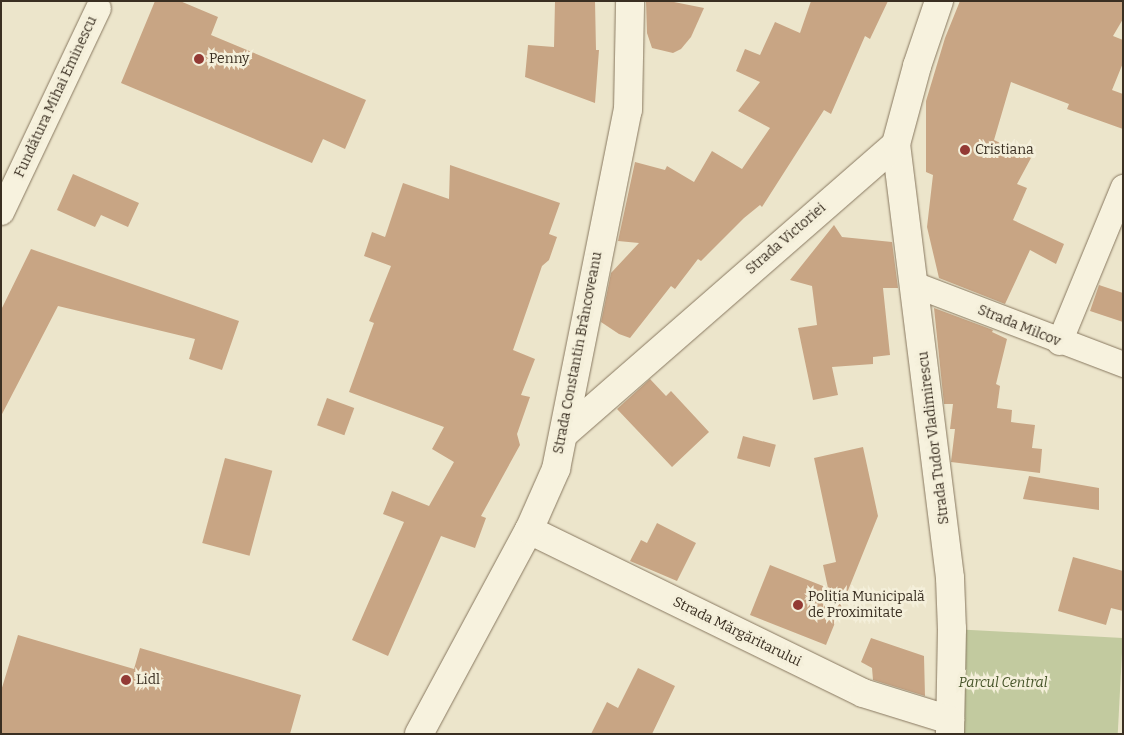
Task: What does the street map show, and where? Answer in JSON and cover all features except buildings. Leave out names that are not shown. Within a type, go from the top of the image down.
[{"type":"street","name":"Strada Constantin Brâncoveanu","points":[[419,734],[529,530],[556,469],[565,433],[576,357],[628,110],[630,1]]},
{"type":"street","points":[[896,144],[917,66],[939,1]]},
{"type":"street","name":"Fundătura Mihai Eminescu","points":[[1,212],[98,8]]},
{"type":"street","name":"Strada Victoriei","points":[[565,433],[896,144]]},
{"type":"street","name":"Strada Tudor Vladimirescu","points":[[896,144],[916,285],[950,578],[950,727]]},
{"type":"street","points":[[1059,342],[1123,187]]},
{"type":"street","name":"Strada Milcov","points":[[916,285],[1059,342],[1123,364]]},
{"type":"street","name":"Strada Mărgăritarului","points":[[529,530],[863,693],[950,727]]},
{"type":"green space","name":"Parcul Central","points":[[952,629],[1123,638],[1118,734],[947,734]]},
{"type":"place","name":"Penny","points":[[199,59]]},
{"type":"place","name":"Cristiana","points":[[965,150]]},
{"type":"place","name":"Poliția Municipală de Proximitate","points":[[798,605]]},
{"type":"place","name":"Lidl","points":[[126,680]]}]
